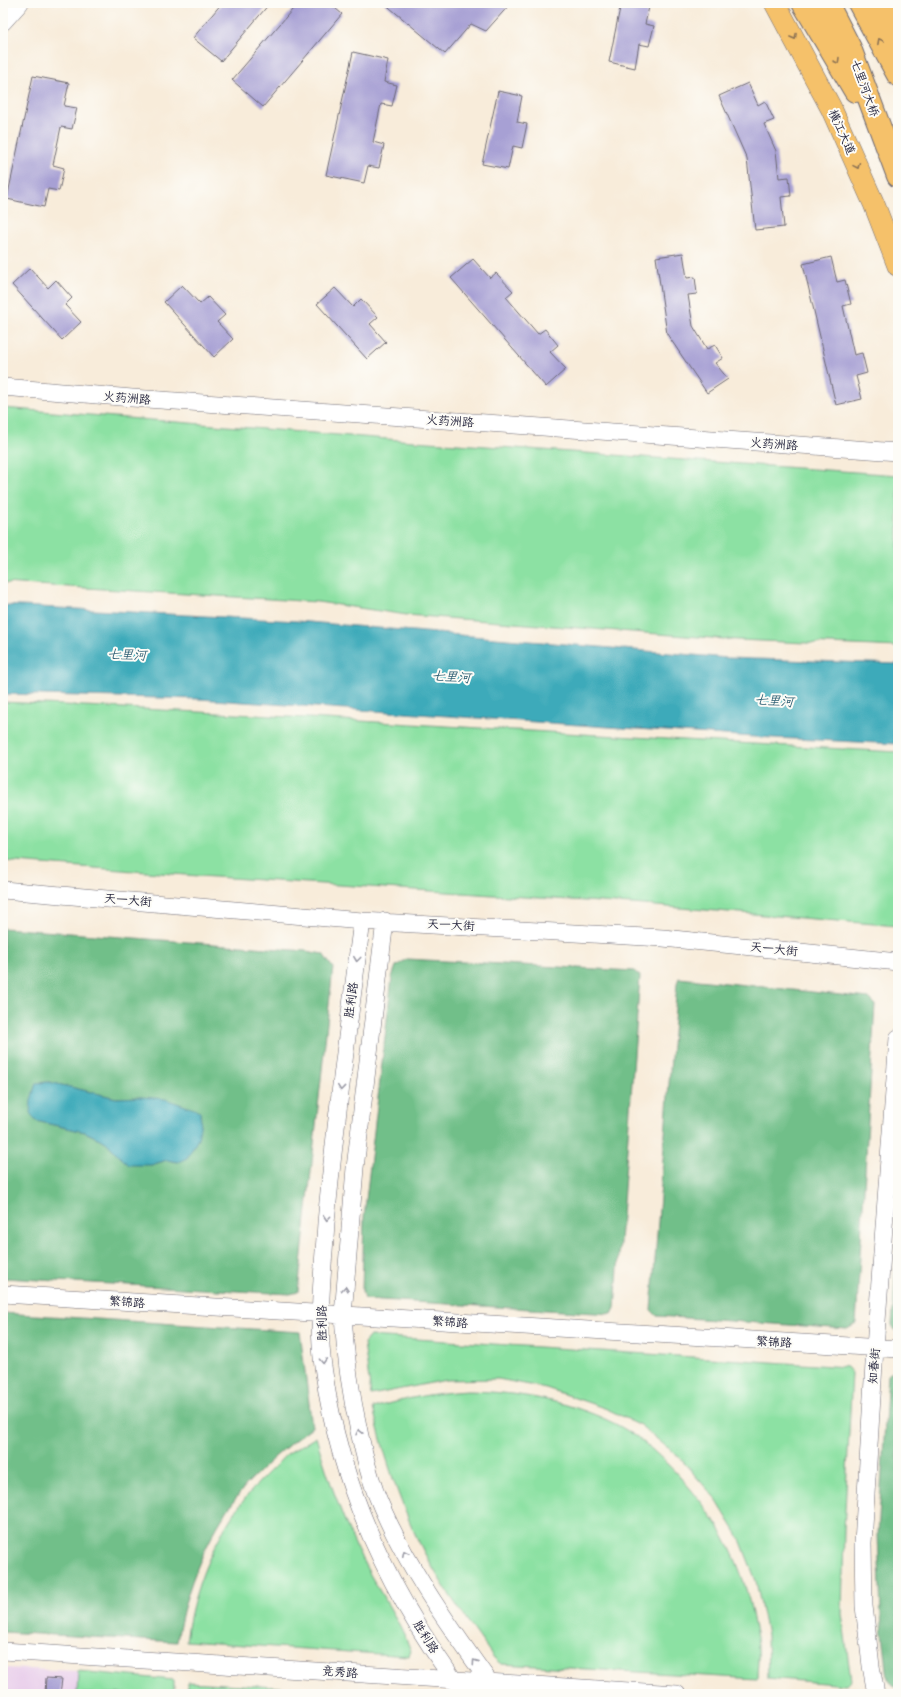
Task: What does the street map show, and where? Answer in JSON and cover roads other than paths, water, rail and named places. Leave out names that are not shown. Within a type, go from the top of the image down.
[{"type":"highway","points":[[803,3],[882,137]]},
{"type":"highway","name":"七里河大桥","points":[[827,3],[850,48],[882,137],[898,176]]},
{"type":"highway","points":[[859,3],[898,75]]},
{"type":"highway","points":[[882,3],[898,37]]},
{"type":"main road","name":"横江大道","points":[[775,3],[831,108],[874,204],[898,266]]},
{"type":"street","points":[[3,22],[20,3]]},
{"type":"street","name":"火药洲路","points":[[3,387],[148,399],[898,452]]},
{"type":"street","name":"天一大街","points":[[3,890],[362,921],[385,921],[663,938],[898,962]]},
{"type":"street","name":"胜利路","points":[[362,921],[329,1188],[320,1314],[324,1372],[336,1438],[357,1505],[390,1577],[431,1647],[464,1694]]},
{"type":"street","points":[[385,921],[355,1168],[343,1315],[344,1340],[351,1397],[364,1454],[375,1491],[411,1566],[445,1620],[493,1688]]},
{"type":"street","name":"知春街","points":[[876,1694],[864,1606],[863,1543],[875,1348],[898,1038]]},
{"type":"street","name":"繁锦路","points":[[3,1294],[898,1349]]},
{"type":"street","name":"竞秀路","points":[[3,1651],[453,1680],[493,1688],[677,1694]]},
{"type":"water","name":"七里河","points":[[3,605],[297,621],[728,658],[898,664],[898,744],[754,737],[199,699],[3,694]]},
{"type":"water","points":[[49,1082],[116,1098],[142,1097],[165,1099],[200,1111],[201,1121],[198,1139],[187,1158],[178,1162],[167,1160],[151,1165],[129,1165],[106,1142],[85,1132],[36,1121],[30,1113],[31,1100],[36,1083]]}]
